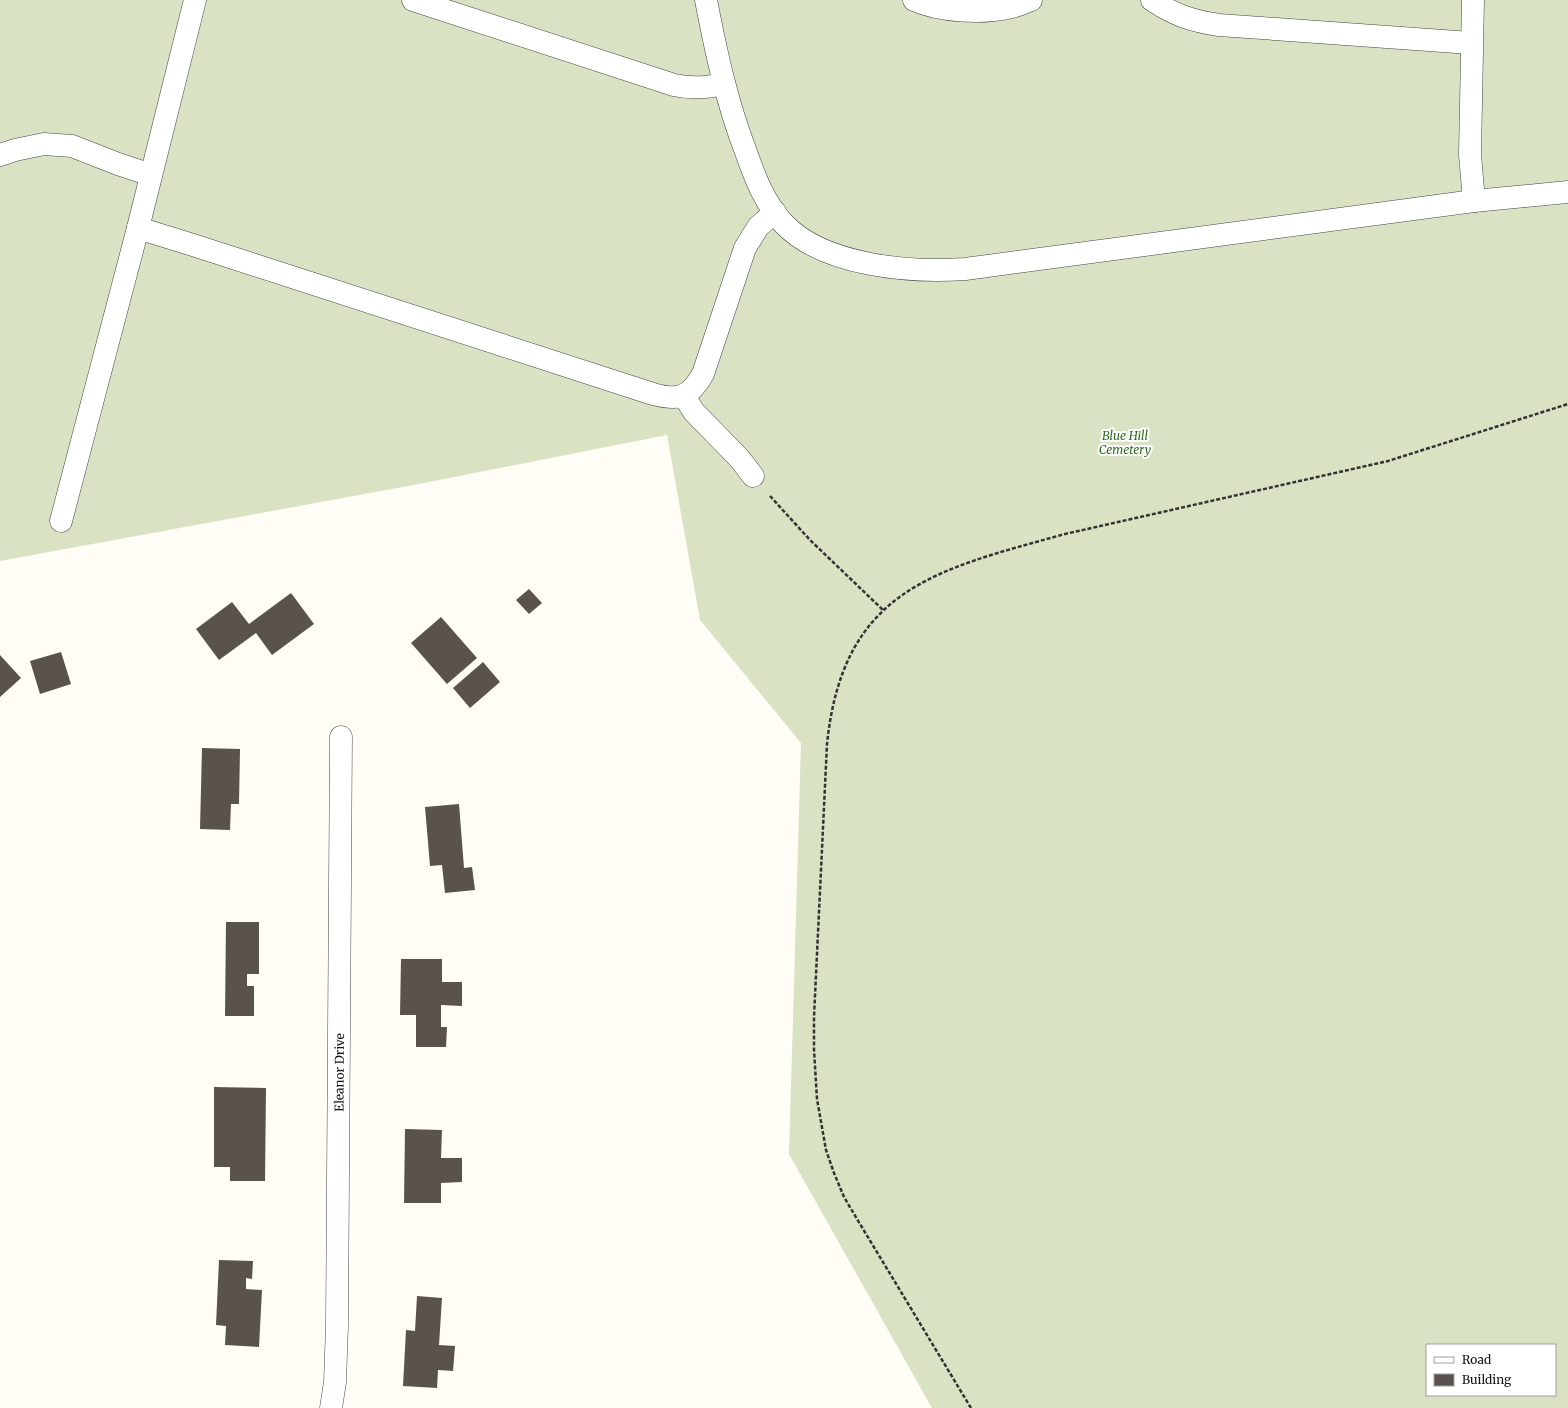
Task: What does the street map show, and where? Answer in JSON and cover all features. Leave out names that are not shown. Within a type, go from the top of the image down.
[{"type":"street","points":[[61,521],[138,228],[195,0]]},
{"type":"street","points":[[413,0],[674,85],[686,88],[699,88],[724,84]]},
{"type":"street","points":[[706,0],[724,84],[739,136],[755,179],[767,202],[784,224],[807,242],[838,255],[858,261],[897,268],[941,270],[965,269],[1474,201],[1568,192]]},
{"type":"street","points":[[914,0],[938,7],[977,11],[1011,7],[1032,0]]},
{"type":"street","points":[[1152,0],[1165,9],[1184,18],[1219,25],[1472,43]]},
{"type":"street","points":[[1472,0],[1470,155],[1474,201]]},
{"type":"street","points":[[0,155],[31,146],[58,144],[72,146],[151,175]]},
{"type":"street","points":[[138,228],[201,247],[653,394],[673,397],[684,396],[697,384],[703,374],[745,248],[758,228],[775,212]]},
{"type":"street","points":[[684,396],[694,412],[739,458],[753,476]]},
{"type":"street","name":"Eleanor Drive","points":[[331,1408],[335,1382],[337,1326],[341,737]]},
{"type":"path","points":[[971,1408],[844,1197],[826,1150],[817,1100],[814,1050],[815,985],[829,719],[834,697],[858,639],[883,610],[914,587],[931,577],[952,568],[1065,534],[1388,461],[1568,404]]},
{"type":"path","points":[[753,476],[810,540],[883,610]]},
{"type":"green space","name":"Blue Hill Cemetery","points":[[0,0],[1568,0],[1568,1408],[932,1408],[789,1154],[801,743],[700,620],[667,435],[419,484],[0,561]]},
{"type":"building","points":[[529,589],[542,603],[529,614],[516,600]]},
{"type":"building","points":[[291,593],[314,624],[272,655],[256,633],[219,660],[196,629],[232,602],[249,624]]},
{"type":"building","points":[[441,617],[477,658],[447,684],[411,643]]},
{"type":"building","points":[[61,652],[71,684],[40,694],[30,661]]},
{"type":"building","points":[[0,655],[21,678],[0,697]]},
{"type":"building","points":[[483,662],[500,682],[470,708],[453,688]]},
{"type":"building","points":[[202,748],[240,749],[239,804],[231,804],[230,830],[200,829]]},
{"type":"building","points":[[459,804],[464,868],[472,867],[475,890],[445,893],[442,865],[430,866],[425,807]]},
{"type":"building","points":[[226,922],[259,922],[259,974],[247,974],[247,986],[254,986],[254,1016],[225,1016]]},
{"type":"building","points":[[401,959],[442,959],[442,982],[462,982],[462,1006],[441,1005],[441,1027],[447,1027],[446,1047],[416,1047],[416,1015],[400,1015]]},
{"type":"building","points":[[214,1087],[266,1088],[265,1181],[230,1181],[230,1167],[214,1167]]},
{"type":"building","points":[[405,1129],[442,1130],[441,1158],[462,1158],[462,1182],[441,1183],[441,1203],[404,1203]]},
{"type":"building","points":[[219,1260],[253,1261],[252,1279],[246,1278],[246,1289],[262,1290],[259,1347],[225,1345],[226,1326],[216,1325]]},
{"type":"building","points":[[417,1296],[442,1298],[439,1345],[455,1346],[453,1371],[438,1370],[437,1388],[403,1386],[406,1330],[415,1331]]}]
